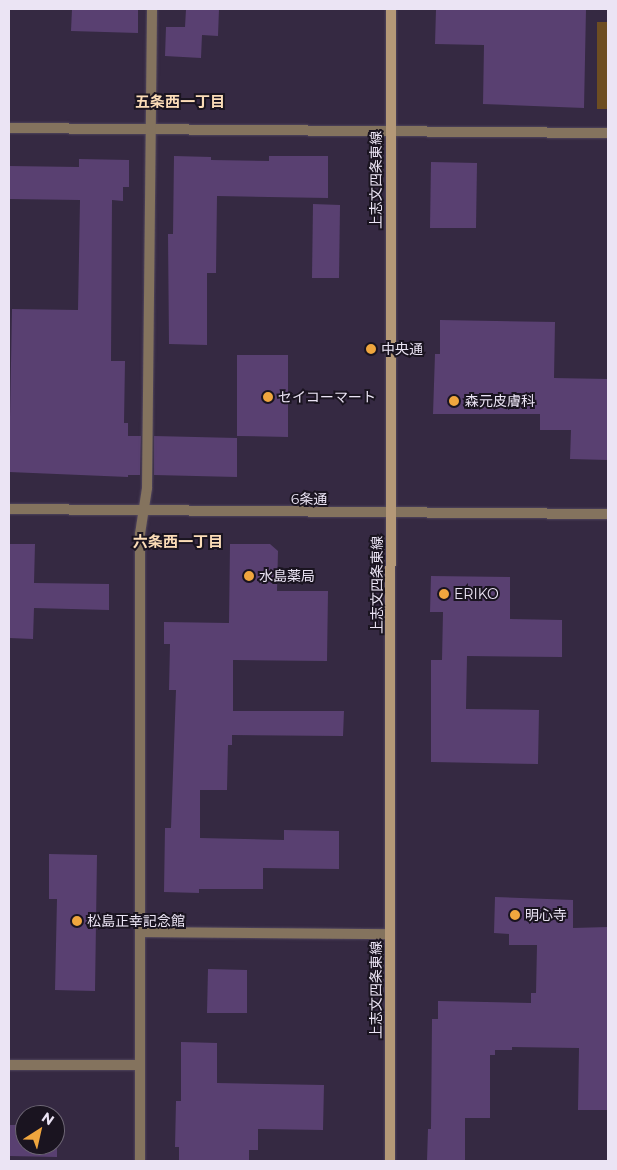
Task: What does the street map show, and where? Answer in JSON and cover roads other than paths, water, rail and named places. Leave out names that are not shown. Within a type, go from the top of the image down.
[{"type":"main road","name":"上志文四条東線","points":[[390,1161],[389,934],[392,513],[389,130],[391,9]]},
{"type":"street","points":[[140,1161],[140,534],[147,488],[152,9]]},
{"type":"street","points":[[9,128],[608,133]]},
{"type":"street","name":"6条通","points":[[9,509],[608,514]]},
{"type":"street","points":[[140,932],[389,934]]},
{"type":"street","points":[[9,1065],[140,1065]]},
{"type":"place","name":"中央通","points":[[371,349]]},
{"type":"place","name":"セイコーマート","points":[[268,397]]},
{"type":"place","name":"森元皮膚科","points":[[454,401]]},
{"type":"place","name":"水島薬局","points":[[249,576]]},
{"type":"place","name":"ERIKO","points":[[444,594]]},
{"type":"place","name":"明心寺","points":[[515,915]]},
{"type":"place","name":"松島正幸記念館","points":[[77,921]]},
{"type":"district","name":"五条西一丁目","points":[[180,102]]},
{"type":"district","name":"六条西一丁目","points":[[178,542]]}]
